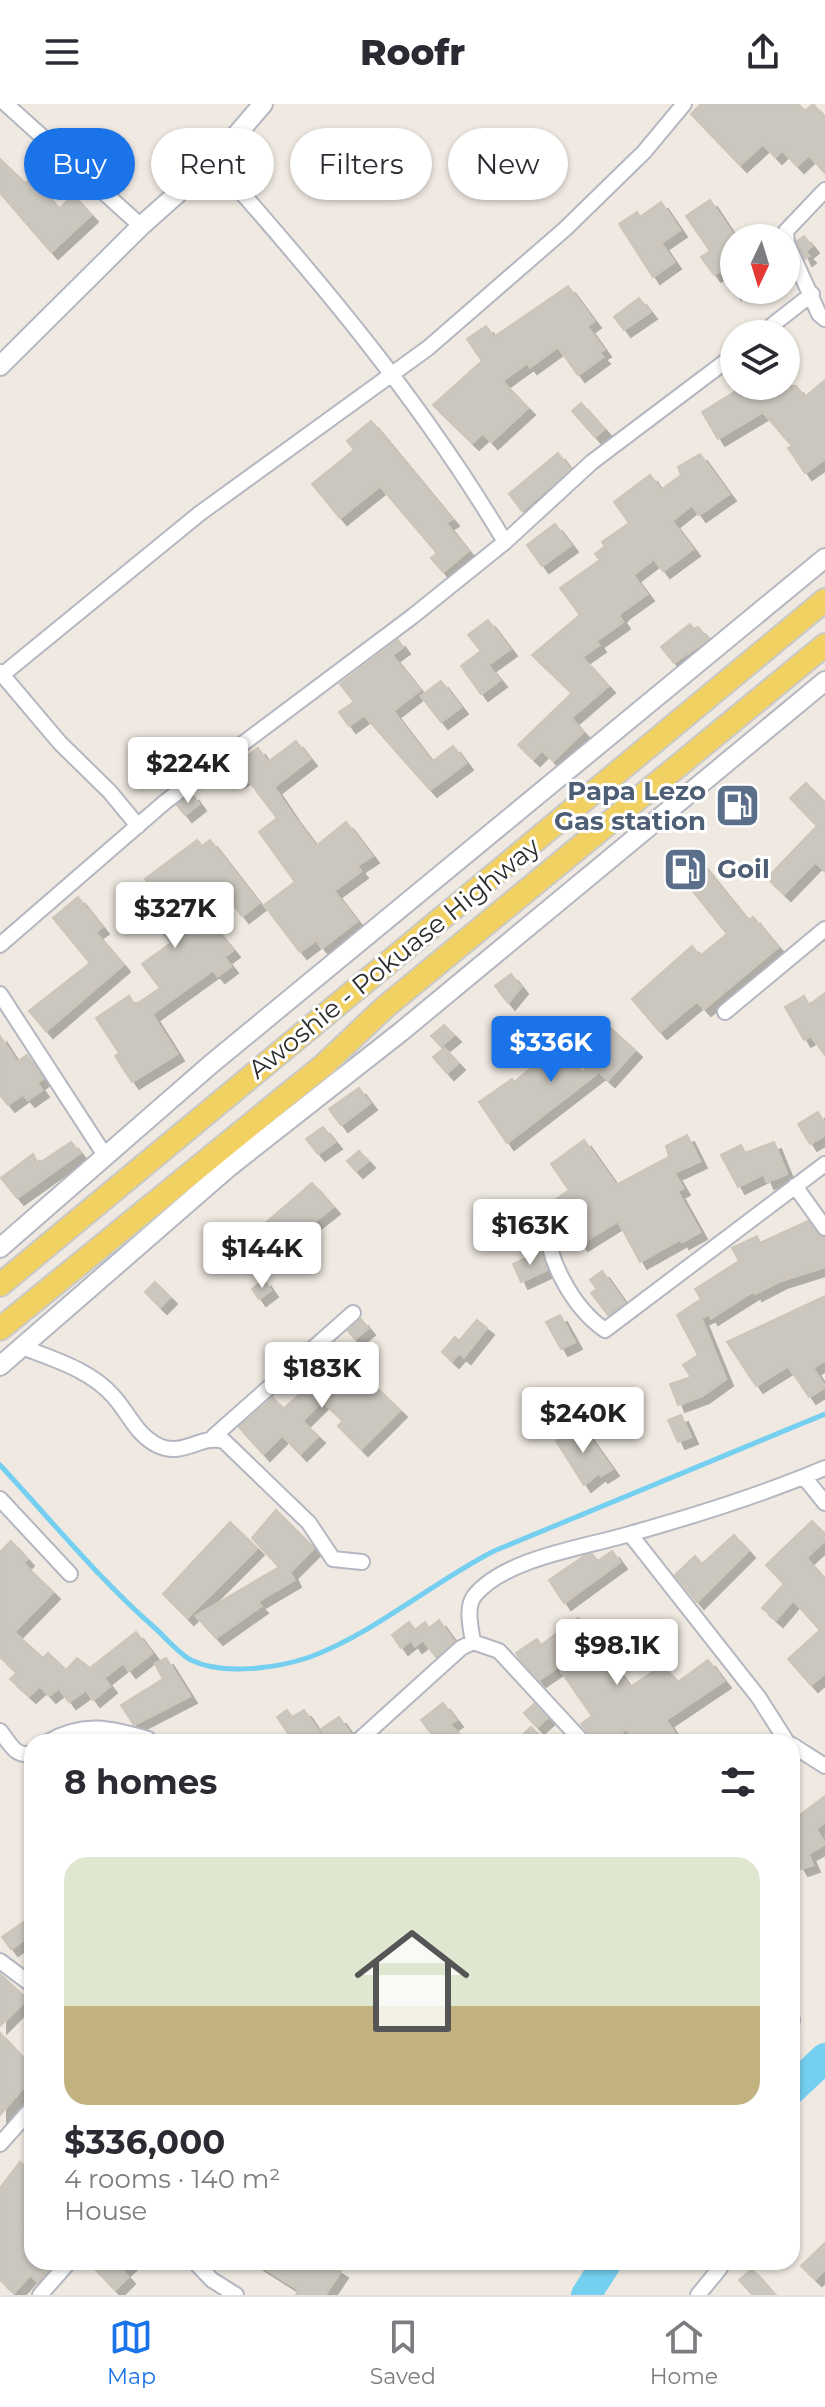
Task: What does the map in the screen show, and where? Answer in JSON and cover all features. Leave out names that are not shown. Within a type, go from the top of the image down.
[{"type":"main road","name":"Awoshie - Pokuase Highway","points":[[0,1285],[825,600]]},
{"type":"main road","name":"Awoshie - Pokuase Highway","points":[[0,1329],[325,1064],[384,1008],[825,645]]},
{"type":"main road","points":[[305,1031],[325,1064]]},
{"type":"street","points":[[6,104],[141,226]]},
{"type":"street","points":[[242,128],[263,104]]},
{"type":"street","points":[[138,826],[110,792],[60,743],[1,673],[199,514],[428,348],[565,229],[644,152],[684,104]]},
{"type":"street","points":[[825,190],[786,231],[787,243],[819,314],[825,319]]},
{"type":"street","points":[[0,366],[170,200]]},
{"type":"street","points":[[249,200],[337,300],[466,476],[505,542]]},
{"type":"street","points":[[779,320],[812,294]]},
{"type":"street","points":[[0,945],[138,826],[505,542],[592,462],[720,366]]},
{"type":"street","points":[[0,1248],[210,1065],[825,558]]},
{"type":"street","points":[[0,1366],[229,1167],[402,1031],[825,681]]},
{"type":"street","points":[[725,1012],[825,929]]},
{"type":"street","points":[[0,994],[106,1157]]},
{"type":"street","points":[[548,1215],[546,1232],[571,1296],[585,1316],[605,1330],[825,1164]]},
{"type":"street","points":[[795,1186],[825,1228]]},
{"type":"street","points":[[22,1347],[94,1379],[115,1397],[135,1429],[163,1448],[186,1448],[213,1437],[353,1313]]},
{"type":"street","points":[[213,1437],[235,1450],[309,1523],[333,1559],[362,1562]]},
{"type":"street","points":[[473,1642],[470,1604],[492,1580],[578,1544],[630,1534],[825,1468]]},
{"type":"street","points":[[804,1477],[825,1503]]},
{"type":"street","points":[[0,1499],[70,1574]]},
{"type":"street","points":[[630,1534],[759,1698],[783,1734]]},
{"type":"street","points":[[367,1734],[461,1648],[473,1642],[499,1651],[576,1734]]},
{"type":"street","points":[[67,1734],[83,1727],[109,1727],[132,1734]]},
{"type":"street","points":[[0,1731],[15,1752],[24,1755]]},
{"type":"street","points":[[800,1750],[825,1766]]},
{"type":"street","points":[[0,1961],[24,1979]]},
{"type":"street","points":[[0,2144],[24,2121]]},
{"type":"street","points":[[40,2295],[62,2270]]},
{"type":"street","points":[[201,2270],[216,2289],[236,2295]]},
{"type":"street","points":[[698,2295],[718,2270]]},
{"type":"building","points":[[701,104],[798,104],[805,111],[813,104],[825,118],[825,173],[809,155],[797,166],[782,150],[775,157],[763,144],[740,165],[691,114]]},
{"type":"building","points":[[0,159],[24,182],[24,200],[51,200],[59,209],[68,200],[78,200],[91,215],[51,252],[0,193]]},
{"type":"building","points":[[710,200],[726,224],[720,224],[720,271],[714,275],[701,257],[710,251],[686,216]]},
{"type":"building","points":[[661,202],[680,230],[661,243],[674,262],[653,277],[619,224],[637,212],[640,217]]},
{"type":"building","points":[[804,236],[812,246],[805,252],[809,256],[805,259],[800,248],[800,239]]},
{"type":"building","points":[[568,286],[594,321],[587,326],[604,350],[599,353],[603,357],[578,375],[558,347],[530,367],[527,363],[502,381],[528,408],[491,442],[483,433],[472,443],[433,405],[482,361],[467,339],[486,326],[494,337]]},
{"type":"building","points":[[639,298],[650,312],[624,330],[614,317]]},
{"type":"building","points":[[825,380],[825,459],[805,473],[788,448],[792,446],[763,412],[718,439],[702,412],[721,400],[800,400],[800,391],[805,397]]},
{"type":"building","points":[[581,403],[604,429],[595,437],[572,411]]},
{"type":"building","points":[[371,421],[452,519],[446,523],[468,551],[443,572],[431,558],[437,553],[380,486],[340,518],[312,484],[354,450],[347,441]]},
{"type":"building","points":[[558,453],[570,469],[522,511],[509,494]]},
{"type":"building","points":[[700,454],[729,494],[699,515],[692,505],[672,521],[693,549],[663,571],[654,559],[633,575],[647,594],[622,612],[619,616],[623,622],[596,641],[599,645],[582,657],[608,686],[571,718],[583,732],[553,761],[542,750],[533,759],[518,745],[572,693],[532,655],[580,615],[560,588],[600,560],[595,554],[605,546],[602,542],[629,523],[614,502],[650,475],[661,490],[681,475],[678,467]]},
{"type":"building","points":[[555,524],[571,545],[542,566],[527,545]]},
{"type":"building","points":[[488,620],[510,649],[488,665],[500,680],[481,694],[461,666],[481,651],[468,635]]},
{"type":"building","points":[[690,624],[694,629],[698,627],[708,639],[674,663],[661,647]]},
{"type":"building","points":[[398,640],[403,647],[392,655],[420,690],[393,711],[432,762],[453,746],[466,763],[430,790],[364,715],[349,726],[339,712],[354,702],[340,684]]},
{"type":"building","points":[[441,681],[461,707],[441,722],[421,696]]},
{"type":"building","points":[[296,741],[310,759],[274,787],[316,846],[346,822],[372,856],[357,866],[361,871],[334,891],[357,921],[322,948],[316,940],[300,952],[264,905],[295,882],[259,832],[277,818],[245,776],[237,781],[228,770],[258,748],[268,762]]},
{"type":"building","points":[[806,783],[825,803],[825,871],[815,862],[784,894],[767,878],[817,826],[790,798]]},
{"type":"building","points":[[192,794],[199,804],[185,815],[177,805]]},
{"type":"building","points":[[197,840],[202,846],[210,840],[259,903],[242,916],[221,889],[198,908],[233,950],[224,957],[231,966],[218,976],[213,970],[152,1014],[177,1054],[132,1082],[115,1056],[119,1053],[96,1018],[129,996],[135,1005],[160,988],[142,964],[171,943],[135,899],[151,886],[145,879]]},
{"type":"building","points":[[698,859],[748,921],[753,917],[778,947],[704,1009],[697,1001],[660,1032],[632,999],[692,946],[700,956],[727,934],[679,874]]},
{"type":"building","points":[[78,897],[102,927],[95,932],[123,965],[46,1031],[29,1011],[90,963],[53,918]]},
{"type":"building","points":[[511,974],[521,987],[508,1003],[495,986]]},
{"type":"building","points":[[825,993],[825,1055],[811,1036],[804,1040],[785,1007],[804,996],[809,1005]]},
{"type":"building","points":[[606,1024],[635,1050],[608,1080],[599,1072],[507,1143],[479,1102],[512,1079],[514,1082],[559,1046],[582,1073],[600,1053],[589,1043]]},
{"type":"building","points":[[444,1025],[454,1035],[441,1046],[431,1036]]},
{"type":"building","points":[[0,1036],[17,1062],[27,1055],[43,1078],[37,1083],[42,1090],[28,1100],[23,1094],[8,1105],[0,1095]]},
{"type":"building","points":[[444,1048],[458,1063],[447,1073],[433,1057]]},
{"type":"building","points":[[359,1088],[370,1103],[341,1125],[329,1109]]},
{"type":"building","points":[[818,1112],[825,1124],[825,1135],[810,1144],[798,1124]]},
{"type":"building","points":[[323,1127],[335,1142],[318,1154],[306,1139]]},
{"type":"building","points":[[687,1135],[700,1161],[674,1173],[683,1188],[677,1191],[700,1232],[682,1242],[681,1239],[640,1262],[618,1221],[581,1244],[551,1203],[569,1190],[551,1164],[584,1140],[616,1185],[669,1157],[666,1146]]},
{"type":"building","points":[[71,1142],[80,1153],[17,1198],[1,1178],[33,1154],[38,1164]]},
{"type":"building","points":[[774,1142],[787,1174],[767,1182],[764,1174],[738,1187],[721,1155],[741,1145],[745,1153]]},
{"type":"building","points":[[359,1151],[368,1161],[356,1171],[347,1161]]},
{"type":"building","points":[[312,1183],[333,1207],[273,1254],[265,1246],[260,1250],[249,1237]]},
{"type":"building","points":[[808,1221],[825,1238],[825,1267],[780,1281],[755,1294],[754,1291],[711,1318],[709,1314],[701,1318],[726,1379],[702,1396],[678,1405],[670,1384],[691,1377],[683,1365],[698,1355],[677,1315],[701,1299],[695,1289],[739,1261],[732,1248],[757,1236],[760,1243]]},
{"type":"building","points":[[541,1251],[547,1270],[521,1282],[513,1264]]},
{"type":"building","points":[[602,1271],[625,1303],[608,1315],[591,1293],[597,1289],[590,1280]]},
{"type":"building","points":[[264,1280],[271,1290],[259,1299],[252,1289]]},
{"type":"building","points":[[155,1282],[170,1297],[160,1307],[145,1292]]},
{"type":"building","points":[[825,1296],[825,1360],[813,1368],[825,1387],[809,1397],[788,1366],[756,1386],[727,1342]]},
{"type":"building","points":[[560,1315],[575,1342],[561,1349],[546,1322]]},
{"type":"building","points":[[361,1319],[368,1328],[355,1339],[348,1331]]},
{"type":"building","points":[[477,1320],[487,1328],[464,1357],[459,1353],[452,1361],[442,1352],[455,1337],[459,1341]]},
{"type":"building","points":[[316,1361],[330,1376],[345,1363],[372,1392],[376,1387],[400,1410],[361,1449],[338,1426],[343,1421],[322,1401],[302,1421],[318,1436],[300,1454],[282,1435],[263,1454],[239,1427],[273,1398],[283,1409],[302,1392],[296,1381]]},
{"type":"building","points":[[681,1415],[691,1437],[678,1442],[668,1420]]},
{"type":"building","points":[[580,1424],[612,1469],[601,1476],[599,1473],[584,1485],[556,1441]]},
{"type":"building","points":[[276,1510],[314,1548],[290,1572],[294,1580],[257,1602],[261,1606],[216,1638],[196,1616],[279,1567],[252,1538]]},
{"type":"building","points":[[812,1521],[825,1534],[825,1540],[806,1558],[825,1579],[825,1673],[811,1685],[788,1659],[820,1630],[793,1600],[776,1620],[762,1608],[784,1584],[766,1565]]},
{"type":"building","points":[[230,1522],[257,1548],[187,1618],[163,1594]]},
{"type":"building","points":[[734,1535],[748,1551],[697,1602],[675,1575],[695,1556],[702,1564]]},
{"type":"building","points":[[11,1541],[27,1559],[23,1563],[53,1592],[14,1632],[43,1658],[48,1653],[66,1670],[77,1658],[90,1668],[136,1632],[152,1653],[129,1671],[123,1663],[104,1678],[110,1686],[93,1700],[86,1690],[69,1702],[59,1688],[49,1696],[40,1686],[29,1696],[10,1679],[17,1673],[0,1657],[0,1552]]},
{"type":"building","points":[[612,1551],[620,1562],[564,1603],[549,1580],[584,1556],[592,1554],[598,1561]]},
{"type":"building","points":[[578,1618],[630,1687],[657,1669],[659,1672],[665,1668],[678,1682],[708,1660],[724,1681],[666,1720],[675,1734],[630,1734],[626,1729],[620,1734],[589,1734],[581,1724],[592,1716],[558,1667],[539,1680],[516,1653],[537,1639],[541,1645]]},
{"type":"building","points":[[439,1620],[454,1641],[436,1657],[423,1640],[415,1646],[411,1640],[401,1648],[392,1635],[409,1622],[415,1630],[425,1622],[429,1628]]},
{"type":"building","points":[[166,1658],[190,1696],[134,1725],[121,1705],[163,1679],[155,1664]]},
{"type":"building","points":[[443,1703],[456,1720],[450,1724],[458,1734],[432,1734],[421,1720]]},
{"type":"building","points":[[534,1704],[547,1718],[537,1727],[524,1713]]},
{"type":"building","points":[[287,1710],[292,1717],[304,1710],[319,1732],[289,1734],[277,1717]]},
{"type":"building","points":[[339,1717],[350,1733],[324,1734],[321,1729]]},
{"type":"building","points":[[531,1727],[538,1734],[524,1734]]},
{"type":"building","points":[[825,1796],[825,1822],[816,1829],[825,1844],[808,1854],[813,1865],[801,1869],[800,1867],[800,1815]]},
{"type":"building","points":[[24,1922],[24,1940],[11,1949],[2,1937]]},
{"type":"building","points":[[0,1974],[24,1996],[24,2002],[0,2026]]},
{"type":"building","points":[[0,2033],[24,2058],[24,2086],[0,2115]]},
{"type":"building","points":[[20,2162],[24,2165],[24,2225],[21,2229],[24,2232],[24,2270],[49,2270],[38,2282],[30,2275],[14,2293],[0,2280],[0,2188]]},
{"type":"building","points":[[825,2243],[825,2269],[815,2279],[801,2266]]},
{"type":"building","points":[[96,2270],[122,2270],[128,2277],[115,2290]]},
{"type":"building","points":[[268,2270],[341,2271],[325,2295],[296,2295],[299,2290]]},
{"type":"building","points":[[753,2270],[775,2295],[753,2295],[739,2280]]},
{"type":"waterway","points":[[0,1465],[94,1569],[181,1653],[204,1665],[250,1669],[297,1661],[333,1647],[380,1622],[494,1551],[825,1414]]},
{"type":"waterway","points":[[800,2081],[825,2058]]},
{"type":"waterway","points":[[586,2295],[602,2270]]},
{"type":"place","name":"Papa Lezo Gas station","points":[[737,806]]},
{"type":"place","name":"Goil","points":[[686,869]]}]
